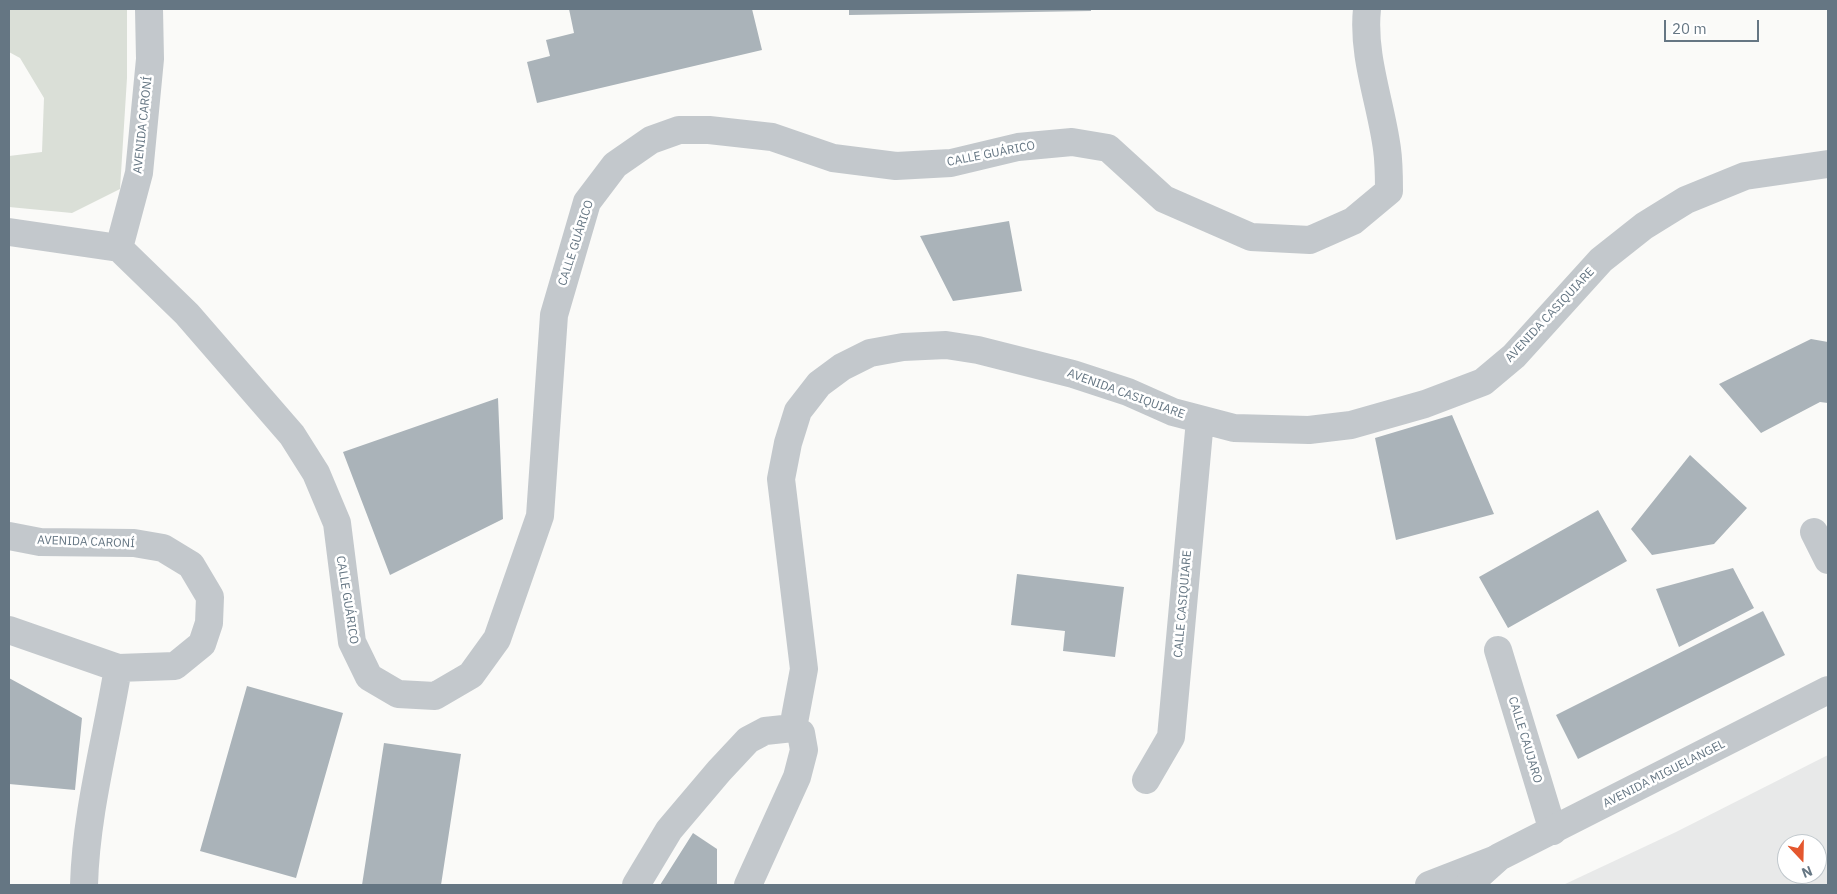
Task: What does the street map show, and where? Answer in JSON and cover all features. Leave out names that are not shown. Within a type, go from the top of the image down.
[{"type":"street","name":"AVENIDA CARONÍ","points":[[119,248],[139,173],[150,59],[149,9]]},
{"type":"street","name":"CALLE GUÁRICO","points":[[119,248],[187,314],[292,435],[316,473],[337,523],[352,642],[369,677],[398,694],[435,696],[471,675],[497,639],[540,516],[554,315],[587,202],[615,165],[651,140],[679,130],[708,130],[772,137],[833,158],[896,166],[951,163],[1018,147],[1072,142],[1108,148],[1164,199],[1250,237],[1310,240],[1353,221],[1389,192],[1387,149],[1372,77],[1365,20],[1366,9]]},
{"type":"street","name":"AVENIDA CASIQUIARE","points":[[793,728],[804,669],[781,479],[788,443],[798,411],[819,384],[842,366],[870,353],[903,347],[946,345],[978,350],[1073,374],[1128,392],[1200,420],[1234,428],[1310,430],[1351,425],[1425,404],[1483,382],[1514,356],[1601,260],[1644,226],[1686,200],[1745,176],[1828,164]]},
{"type":"street","points":[[9,232],[119,248]]},
{"type":"street","name":"CALLE CASIQUIARE","points":[[1146,780],[1171,737],[1200,420]]},
{"type":"street","points":[[1814,532],[1828,560]]},
{"type":"street","name":"AVENIDA CARONÍ","points":[[9,536],[40,542],[134,543],[163,548],[191,566],[210,597],[209,623],[202,644],[175,666],[118,668]]},
{"type":"street","points":[[9,630],[118,668],[94,791],[85,858],[84,885]]},
{"type":"street","name":"CALLE CAUJARO","points":[[1498,650],[1553,831]]},
{"type":"street","name":"AVENIDA MIGUELANGEL","points":[[1499,857],[1828,690]]},
{"type":"street","points":[[636,885],[669,830],[748,740],[765,731],[793,728],[801,733],[804,750],[796,777],[748,885]]},
{"type":"street","points":[[1429,885],[1499,857]]},
{"type":"street","points":[[1468,885],[1499,857]]},
{"type":"shaded area","points":[[9,9],[127,9],[127,78],[120,189],[72,213],[9,207],[9,156],[42,152],[44,98],[20,58],[9,52]]},
{"type":"shaded area","points":[[1828,755],[1828,885],[1563,885],[1676,832]]},
{"type":"building","points":[[569,9],[752,9],[762,50],[537,103],[527,62],[550,56],[546,40],[574,33]]},
{"type":"building","points":[[849,9],[1091,9],[1091,11],[849,15]]},
{"type":"building","points":[[1009,221],[1022,291],[953,301],[920,236]]},
{"type":"building","points":[[1811,339],[1828,342],[1828,403],[1820,402],[1761,433],[1719,384]]},
{"type":"building","points":[[498,398],[503,519],[390,575],[343,452]]},
{"type":"building","points":[[1452,415],[1494,514],[1396,540],[1375,438]]},
{"type":"building","points":[[1690,455],[1747,508],[1714,544],[1652,555],[1631,529]]},
{"type":"building","points":[[1598,510],[1627,561],[1508,628],[1479,577]]},
{"type":"building","points":[[1733,568],[1754,608],[1679,647],[1656,589]]},
{"type":"building","points":[[1017,574],[1124,587],[1115,657],[1063,651],[1065,631],[1011,625]]},
{"type":"building","points":[[1763,611],[1785,655],[1578,759],[1556,715]]},
{"type":"building","points":[[9,678],[82,718],[75,790],[9,784]]},
{"type":"building","points":[[247,686],[343,713],[296,878],[200,851]]},
{"type":"building","points":[[384,743],[461,754],[441,885],[362,885]]},
{"type":"building","points":[[693,833],[717,849],[717,885],[660,885]]}]
